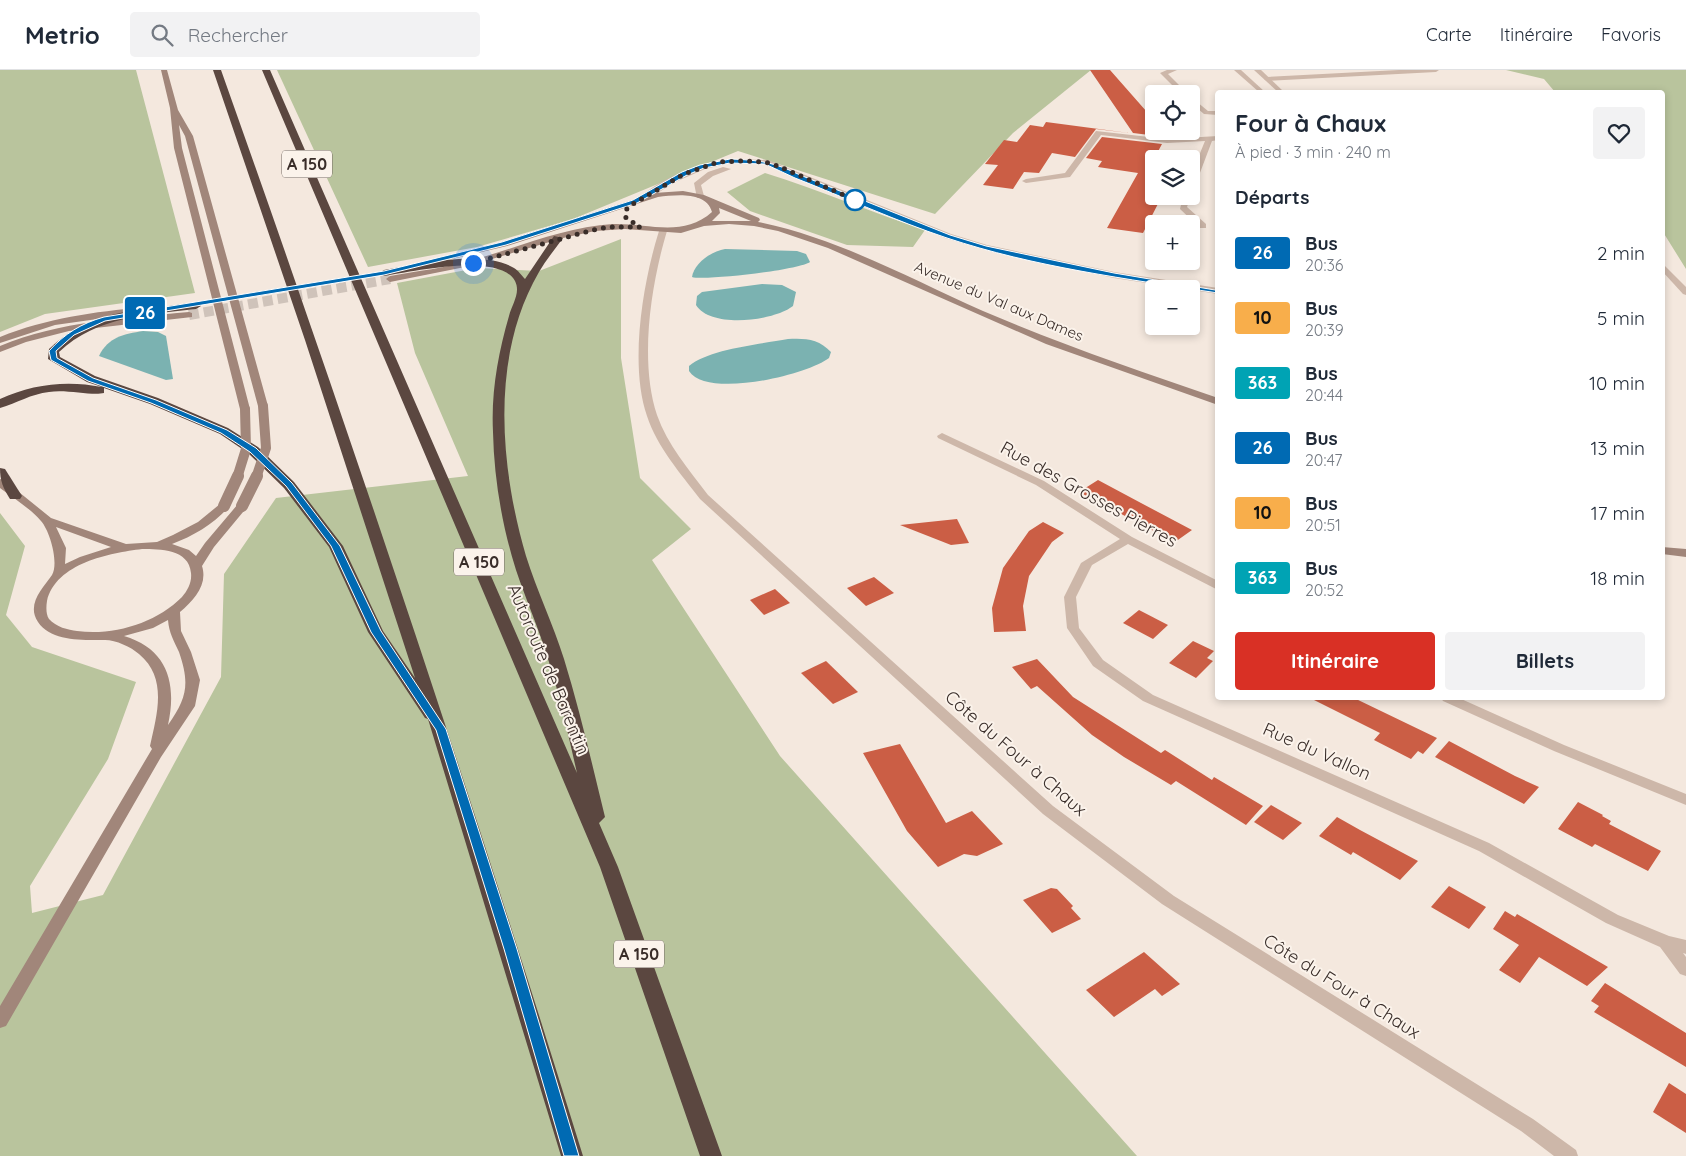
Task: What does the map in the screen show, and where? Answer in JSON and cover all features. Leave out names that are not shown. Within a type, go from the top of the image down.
[{"type":"highway","name":"A 150","points":[[217,70],[441,729],[572,1156]]},
{"type":"highway","name":"Autoroute de Barentin","points":[[266,70],[609,867],[712,1156]]},
{"type":"highway","points":[[558,238],[548,250],[516,304],[504,354],[497,413],[505,489],[519,555],[556,659],[609,867]]},
{"type":"highway","points":[[387,276],[453,262],[473,263],[502,267],[514,272],[520,280],[522,292]]},
{"type":"highway","points":[[193,310],[104,319],[86,325],[60,342],[52,351],[54,359],[91,379],[154,401],[224,431],[253,450],[289,485],[336,546],[376,632],[441,729]]},
{"type":"highway","points":[[0,404],[35,390],[80,386],[154,401]]},
{"type":"highway","points":[[0,472],[15,496]]},
{"type":"main road","points":[[159,546],[186,535],[211,520],[224,506],[246,458],[248,437],[245,409],[178,148],[174,108],[164,70]]},
{"type":"main road","points":[[174,108],[189,136],[263,406],[268,431],[265,458],[242,506],[209,544],[197,564]]},
{"type":"main road","points":[[387,276],[504,244],[639,200],[672,194],[700,196]]},
{"type":"main road","name":"Avenue du Val aux Dames","points":[[700,196],[770,226],[854,256],[1032,335],[1215,401]]},
{"type":"main road","points":[[639,200],[626,215],[640,227]]},
{"type":"main road","points":[[702,225],[711,220],[716,213],[716,207],[711,202]]},
{"type":"main road","name":"Avenue du Val aux Dames","points":[[640,227],[663,231],[683,230],[719,221],[770,226]]},
{"type":"main road","points":[[473,263],[558,238],[609,227],[640,227]]},
{"type":"main road","points":[[0,340],[30,328],[62,319],[193,310]]},
{"type":"main road","points":[[0,349],[41,334],[86,325]]},
{"type":"main road","points":[[0,482],[47,520],[123,547]]},
{"type":"main road","points":[[47,520],[60,548],[59,575]]},
{"type":"main road","points":[[159,546],[176,549],[189,555],[197,564],[199,575],[196,586],[174,610],[154,622],[106,635],[72,634],[57,631],[44,620],[39,606],[45,591],[59,575],[77,563],[123,547],[159,546]]},
{"type":"main road","points":[[1665,550],[1686,553]]},
{"type":"main road","points":[[0,1021],[156,754],[188,706],[193,680],[185,652],[175,630],[174,610]]},
{"type":"main road","points":[[106,635],[138,647],[158,664],[166,685],[165,710],[156,754]]},
{"type":"street","points":[[1174,70],[1163,73],[1176,85]]},
{"type":"street","points":[[1237,70],[1260,90]]},
{"type":"street","points":[[1257,70],[1279,90]]},
{"type":"street","points":[[1267,79],[1436,70]]},
{"type":"street","points":[[1200,107],[1206,113],[1215,113]]},
{"type":"street","points":[[1026,181],[1067,175],[1099,133],[1167,141],[1213,139],[1200,167]]},
{"type":"street","points":[[639,200],[684,174],[718,162],[765,162],[948,236],[985,247],[1039,261],[1122,277],[1215,291]]},
{"type":"street","points":[[700,196],[697,185],[702,179],[720,170],[756,167],[798,176]]},
{"type":"street","points":[[1185,205],[1184,207],[1203,226]]},
{"type":"street","name":"Côte du Four à Chaux","points":[[663,231],[656,253],[648,302],[644,376],[652,416],[675,459],[704,497],[1048,810],[1168,900],[1527,1126],[1569,1156]]},
{"type":"street","points":[[1665,268],[1686,292]]},
{"type":"street","name":"Rue des Grosses Pierres","points":[[942,436],[1040,483],[1128,539],[1215,584]]},
{"type":"street","name":"Rue du Vallon","points":[[1128,539],[1087,563],[1070,597],[1073,628],[1098,663],[1148,698],[1484,847],[1612,918],[1666,942],[1686,947]]},
{"type":"street","points":[[1452,700],[1559,748],[1686,800]]},
{"type":"street","points":[[1666,942],[1686,970]]},
{"type":"green space","points":[[0,70],[136,70],[195,293],[45,314],[0,332]]},
{"type":"green space","points":[[277,70],[1091,70],[1013,133],[935,214],[738,151],[573,219],[477,247],[368,267]]},
{"type":"green space","points":[[1506,70],[1686,70],[1686,269],[1665,235],[1665,90],[1553,90],[1544,79]]},
{"type":"green space","points":[[765,173],[925,230],[913,247],[847,245],[750,211],[727,192]]},
{"type":"green space","points":[[621,239],[621,358],[640,478],[691,529],[652,560],[780,756],[1137,1156],[0,1156],[0,513],[25,546],[6,615],[32,647],[136,682],[108,759],[30,886],[32,913],[103,895],[221,677],[224,574],[276,498],[468,476],[415,353],[397,283],[477,268],[539,271]]},
{"type":"water","points":[[725,249],[797,251],[806,254],[810,262],[789,268],[751,274],[692,277],[696,267],[704,258]]},
{"type":"water","points":[[762,284],[782,285],[796,292],[793,306],[772,316],[758,319],[728,320],[704,313],[696,305],[697,296],[702,292]]},
{"type":"water","points":[[143,331],[158,332],[166,336],[173,379],[166,380],[99,356],[107,344],[117,337]]},
{"type":"water","points":[[788,339],[806,339],[822,344],[831,352],[829,358],[817,365],[780,377],[735,384],[715,383],[699,379],[689,371],[689,366],[709,355],[736,348]]},
{"type":"building","points":[[1090,70],[1110,70],[1145,110],[1145,134],[1133,133]]},
{"type":"building","points":[[1046,122],[1129,133],[1096,129],[1075,157],[1052,153],[1039,173],[1024,172],[1013,189],[983,185],[998,165],[985,164],[1004,140],[1017,142],[1030,125],[1043,127]]},
{"type":"building","points":[[1102,137],[1162,144],[1159,150],[1145,150],[1145,205],[1157,205],[1152,215],[1145,215],[1145,229],[1143,233],[1107,228],[1138,173],[1098,167],[1102,161],[1086,158]]},
{"type":"building","points":[[1098,480],[1192,530],[1175,542],[1079,492]]},
{"type":"building","points":[[957,519],[969,543],[951,545],[900,525]]},
{"type":"building","points":[[1043,522],[1064,533],[1052,542],[1029,576],[1023,606],[1026,631],[994,632],[992,608],[1003,568],[1029,531]]},
{"type":"building","points":[[874,577],[894,593],[866,606],[847,588]]},
{"type":"building","points":[[775,589],[790,603],[764,615],[750,600]]},
{"type":"building","points":[[1139,610],[1168,625],[1153,639],[1123,623]]},
{"type":"building","points":[[1193,641],[1214,651],[1207,658],[1213,661],[1196,678],[1169,663]]},
{"type":"building","points":[[1037,659],[1073,697],[1161,753],[1165,750],[1212,780],[1214,777],[1263,806],[1246,825],[1176,781],[1171,785],[1124,757],[1092,735],[1037,686],[1031,689],[1012,667]]},
{"type":"building","points":[[826,661],[858,692],[833,704],[801,673]]},
{"type":"building","points":[[1314,700],[1358,700],[1437,738],[1423,754],[1418,751],[1411,759],[1374,740],[1380,733]]},
{"type":"building","points":[[1449,741],[1539,787],[1524,804],[1435,757]]},
{"type":"building","points":[[900,744],[946,823],[972,811],[1003,844],[977,856],[964,854],[938,867],[907,831],[863,753]]},
{"type":"building","points":[[1578,802],[1603,815],[1611,821],[1609,824],[1661,851],[1648,871],[1595,844],[1592,847],[1558,829]]},
{"type":"building","points":[[1271,805],[1302,823],[1283,840],[1254,822]]},
{"type":"building","points":[[1337,817],[1418,861],[1400,880],[1353,852],[1351,855],[1319,836]]},
{"type":"building","points":[[1449,886],[1486,907],[1469,929],[1431,907]]},
{"type":"building","points":[[1051,888],[1057,889],[1073,906],[1071,908],[1081,919],[1052,933],[1023,900]]},
{"type":"building","points":[[1505,911],[1515,917],[1517,914],[1608,967],[1587,986],[1539,957],[1520,983],[1499,970],[1519,945],[1493,929]]},
{"type":"building","points":[[1144,952],[1180,984],[1162,996],[1155,989],[1114,1017],[1086,990]]},
{"type":"building","points":[[1605,983],[1686,1033],[1686,1067],[1594,1012],[1599,1006],[1591,1001]]},
{"type":"building","points":[[1669,1083],[1686,1094],[1686,1133],[1653,1112]]},
{"type":"tunnel","points":[[189,315],[390,279]]},
{"type":"bus line","name":"26","points":[[572,1156],[441,729],[376,632],[336,546],[289,485],[253,450],[224,431],[154,401],[91,379],[65,367],[54,359],[52,351],[60,342],[86,325],[104,319],[196,306],[384,273],[504,244],[635,202],[670,181],[702,166],[730,161],[765,162],[778,166],[798,176],[948,236],[985,247],[1039,261],[1201,290],[1215,291]]},
{"type":"route","points":[[473,263],[558,238],[593,230],[624,226],[640,227],[631,223],[626,218],[625,212],[628,207],[670,181],[702,166],[718,162],[765,162],[860,202],[855,200]]}]
